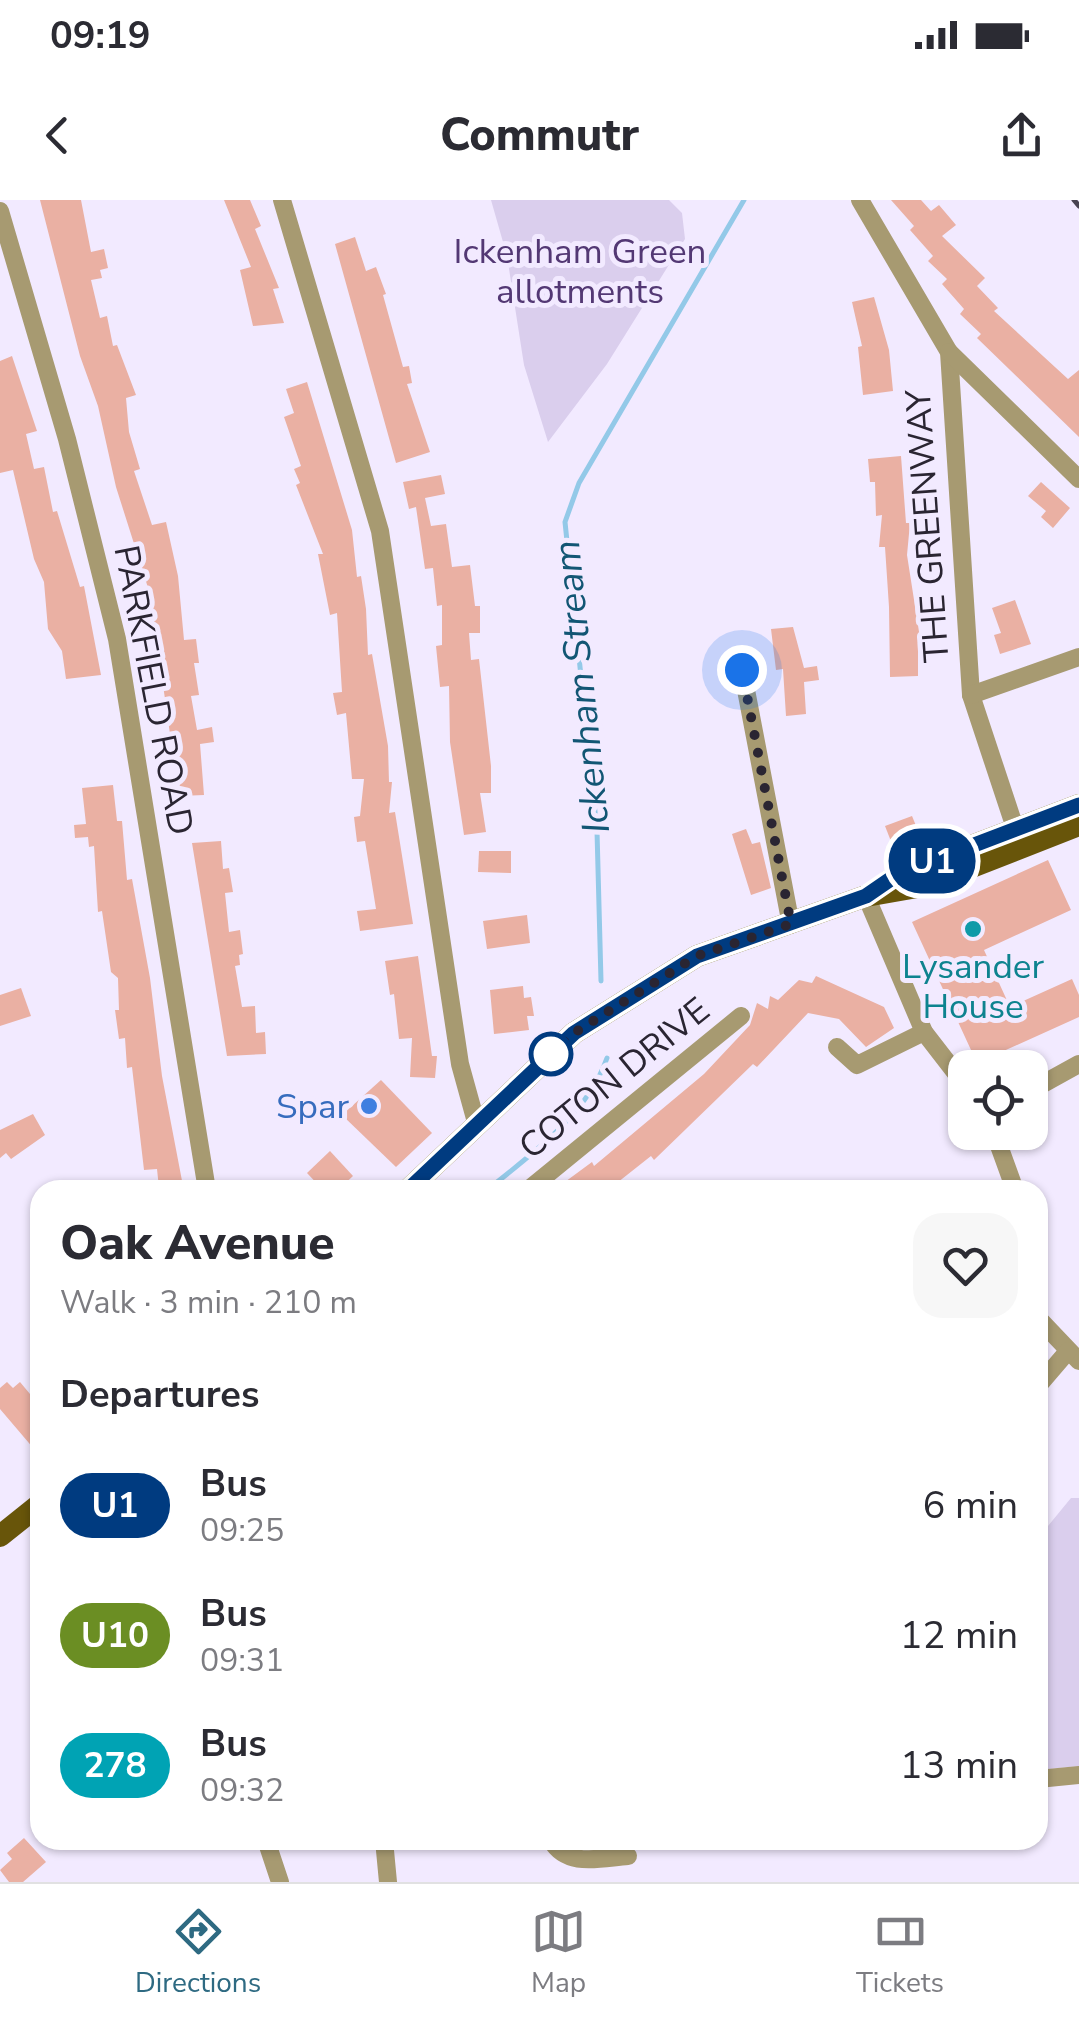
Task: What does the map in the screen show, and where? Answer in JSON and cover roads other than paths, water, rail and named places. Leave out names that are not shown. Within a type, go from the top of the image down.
[{"type":"main road","points":[[1018,839],[1079,805]]},
{"type":"main road","points":[[418,1180],[574,1033],[697,956],[866,896],[898,874],[1079,825]]},
{"type":"main road","points":[[0,1536],[30,1512]]},
{"type":"street","points":[[282,200],[380,531],[460,1064],[476,1122]]},
{"type":"street","name":"THE GREENWAY","points":[[860,200],[949,352],[1079,479]]},
{"type":"street","name":"PARKFIELD ROAD","points":[[0,211],[67,440],[117,639],[205,1180]]},
{"type":"street","name":"THE GREENWAY","points":[[949,352],[970,696],[1018,839]]},
{"type":"street","name":"THE GREENWAY","points":[[970,696],[1079,657]]},
{"type":"street","points":[[742,670],[791,924]]},
{"type":"street","points":[[866,896],[924,1032],[948,1063]]},
{"type":"street","name":"COTON DRIVE","points":[[540,1180],[742,1016]]},
{"type":"street","points":[[837,1047],[857,1066],[924,1032]]},
{"type":"street","points":[[1048,1081],[1079,1064]]},
{"type":"street","points":[[1001,1150],[1011,1180]]},
{"type":"street","points":[[1048,1329],[1073,1356],[1048,1377]]},
{"type":"street","points":[[1048,1778],[1079,1775]]},
{"type":"street","points":[[269,1850],[280,1882]]},
{"type":"street","points":[[385,1850],[388,1882]]},
{"type":"street","points":[[559,1850],[564,1856],[580,1860],[628,1856]]},
{"type":"waterway","name":"Ickenham Stream","points":[[601,981],[597,831],[565,522],[579,483],[744,200]]},
{"type":"waterway","name":"Ickenham Stream","points":[[499,1180],[572,1115],[598,1079],[607,1058]]},
{"type":"railway","points":[[1074,200],[1079,206]]},
{"type":"place","name":"Lysander House","points":[[973,929]]},
{"type":"place","name":"Spar","points":[[369,1106]]},
{"type":"park label","name":"Ickenham Green allotments","points":[[580,271]]}]
